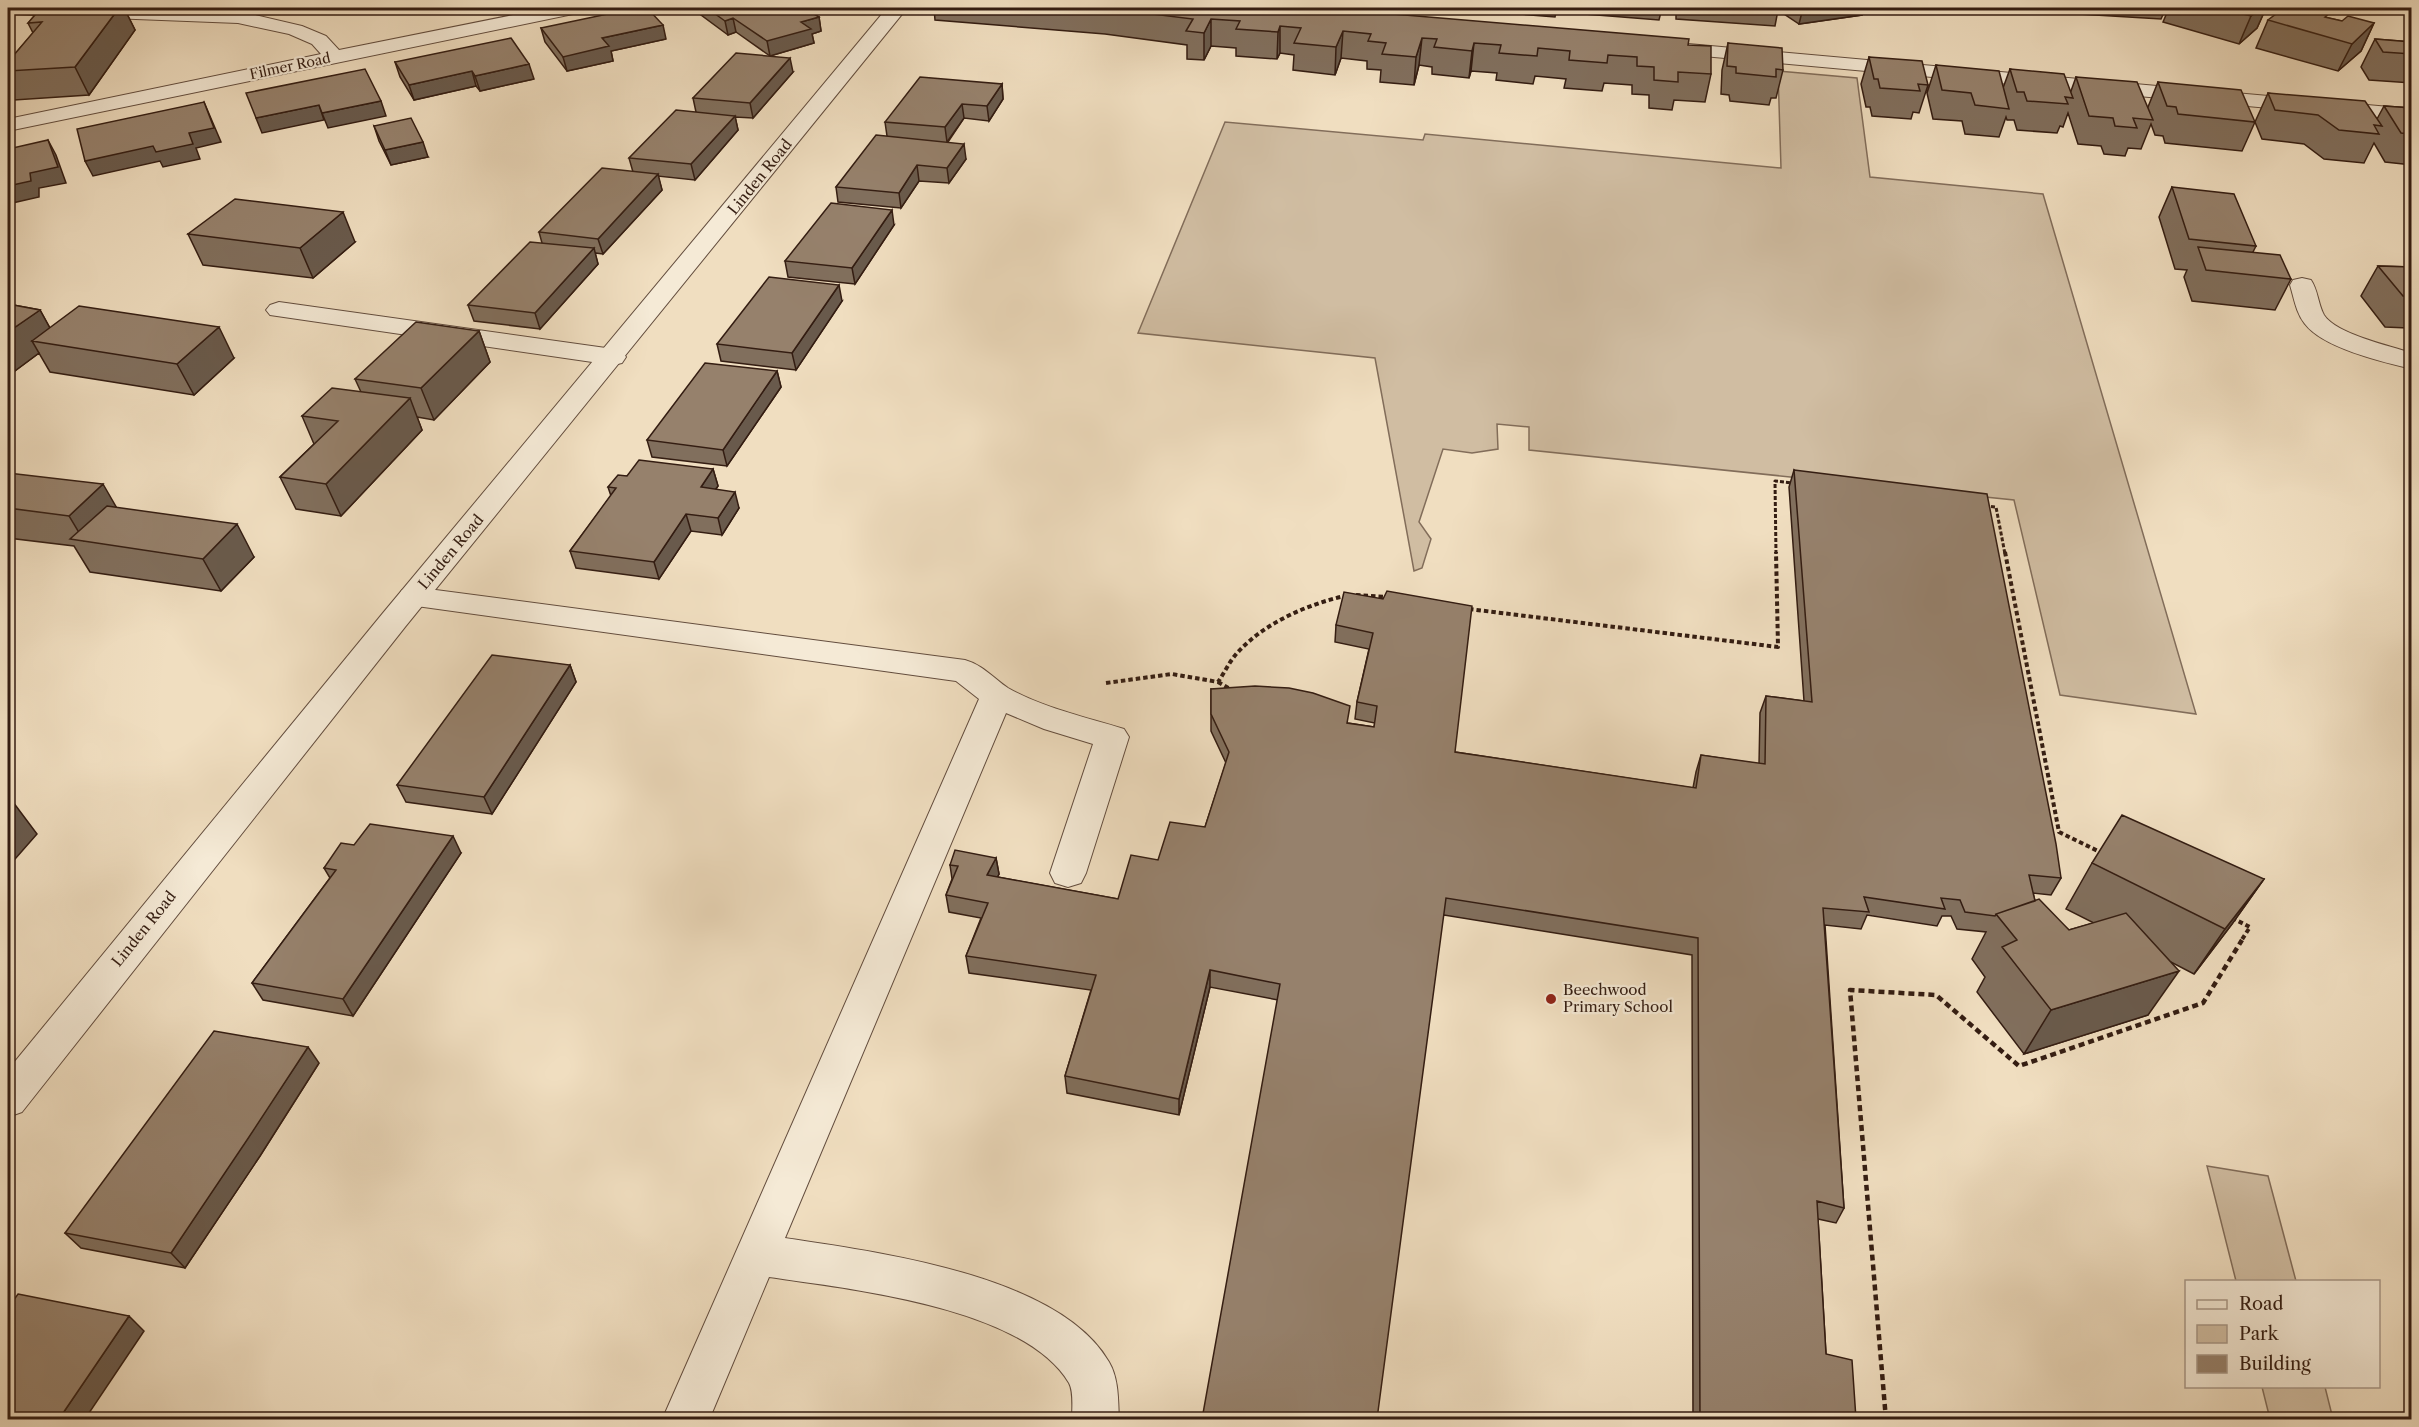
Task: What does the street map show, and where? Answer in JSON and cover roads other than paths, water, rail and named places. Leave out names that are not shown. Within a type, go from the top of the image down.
[{"type":"street","points":[[8,8],[238,17],[295,30],[319,40],[334,57]]},
{"type":"street","name":"Filmer Road","points":[[8,125],[573,8]]},
{"type":"street","name":"Linden Road","points":[[8,1099],[413,597],[613,357],[897,8]]},
{"type":"street","points":[[1651,46],[2412,115]]},
{"type":"street","points":[[2302,285],[2309,309],[2317,323],[2341,337],[2412,361]]},
{"type":"street","points":[[279,310],[613,357]]},
{"type":"street","points":[[413,597],[965,671],[997,696],[1056,721],[1112,737],[1068,873]]},
{"type":"street","points":[[685,1419],[997,696]]},
{"type":"street","points":[[756,1254],[906,1280],[986,1299],[1050,1329],[1089,1365],[1100,1401],[1096,1419]]},
{"type":"place","name":"Beechwood Primary School","points":[[1551,999]]}]
